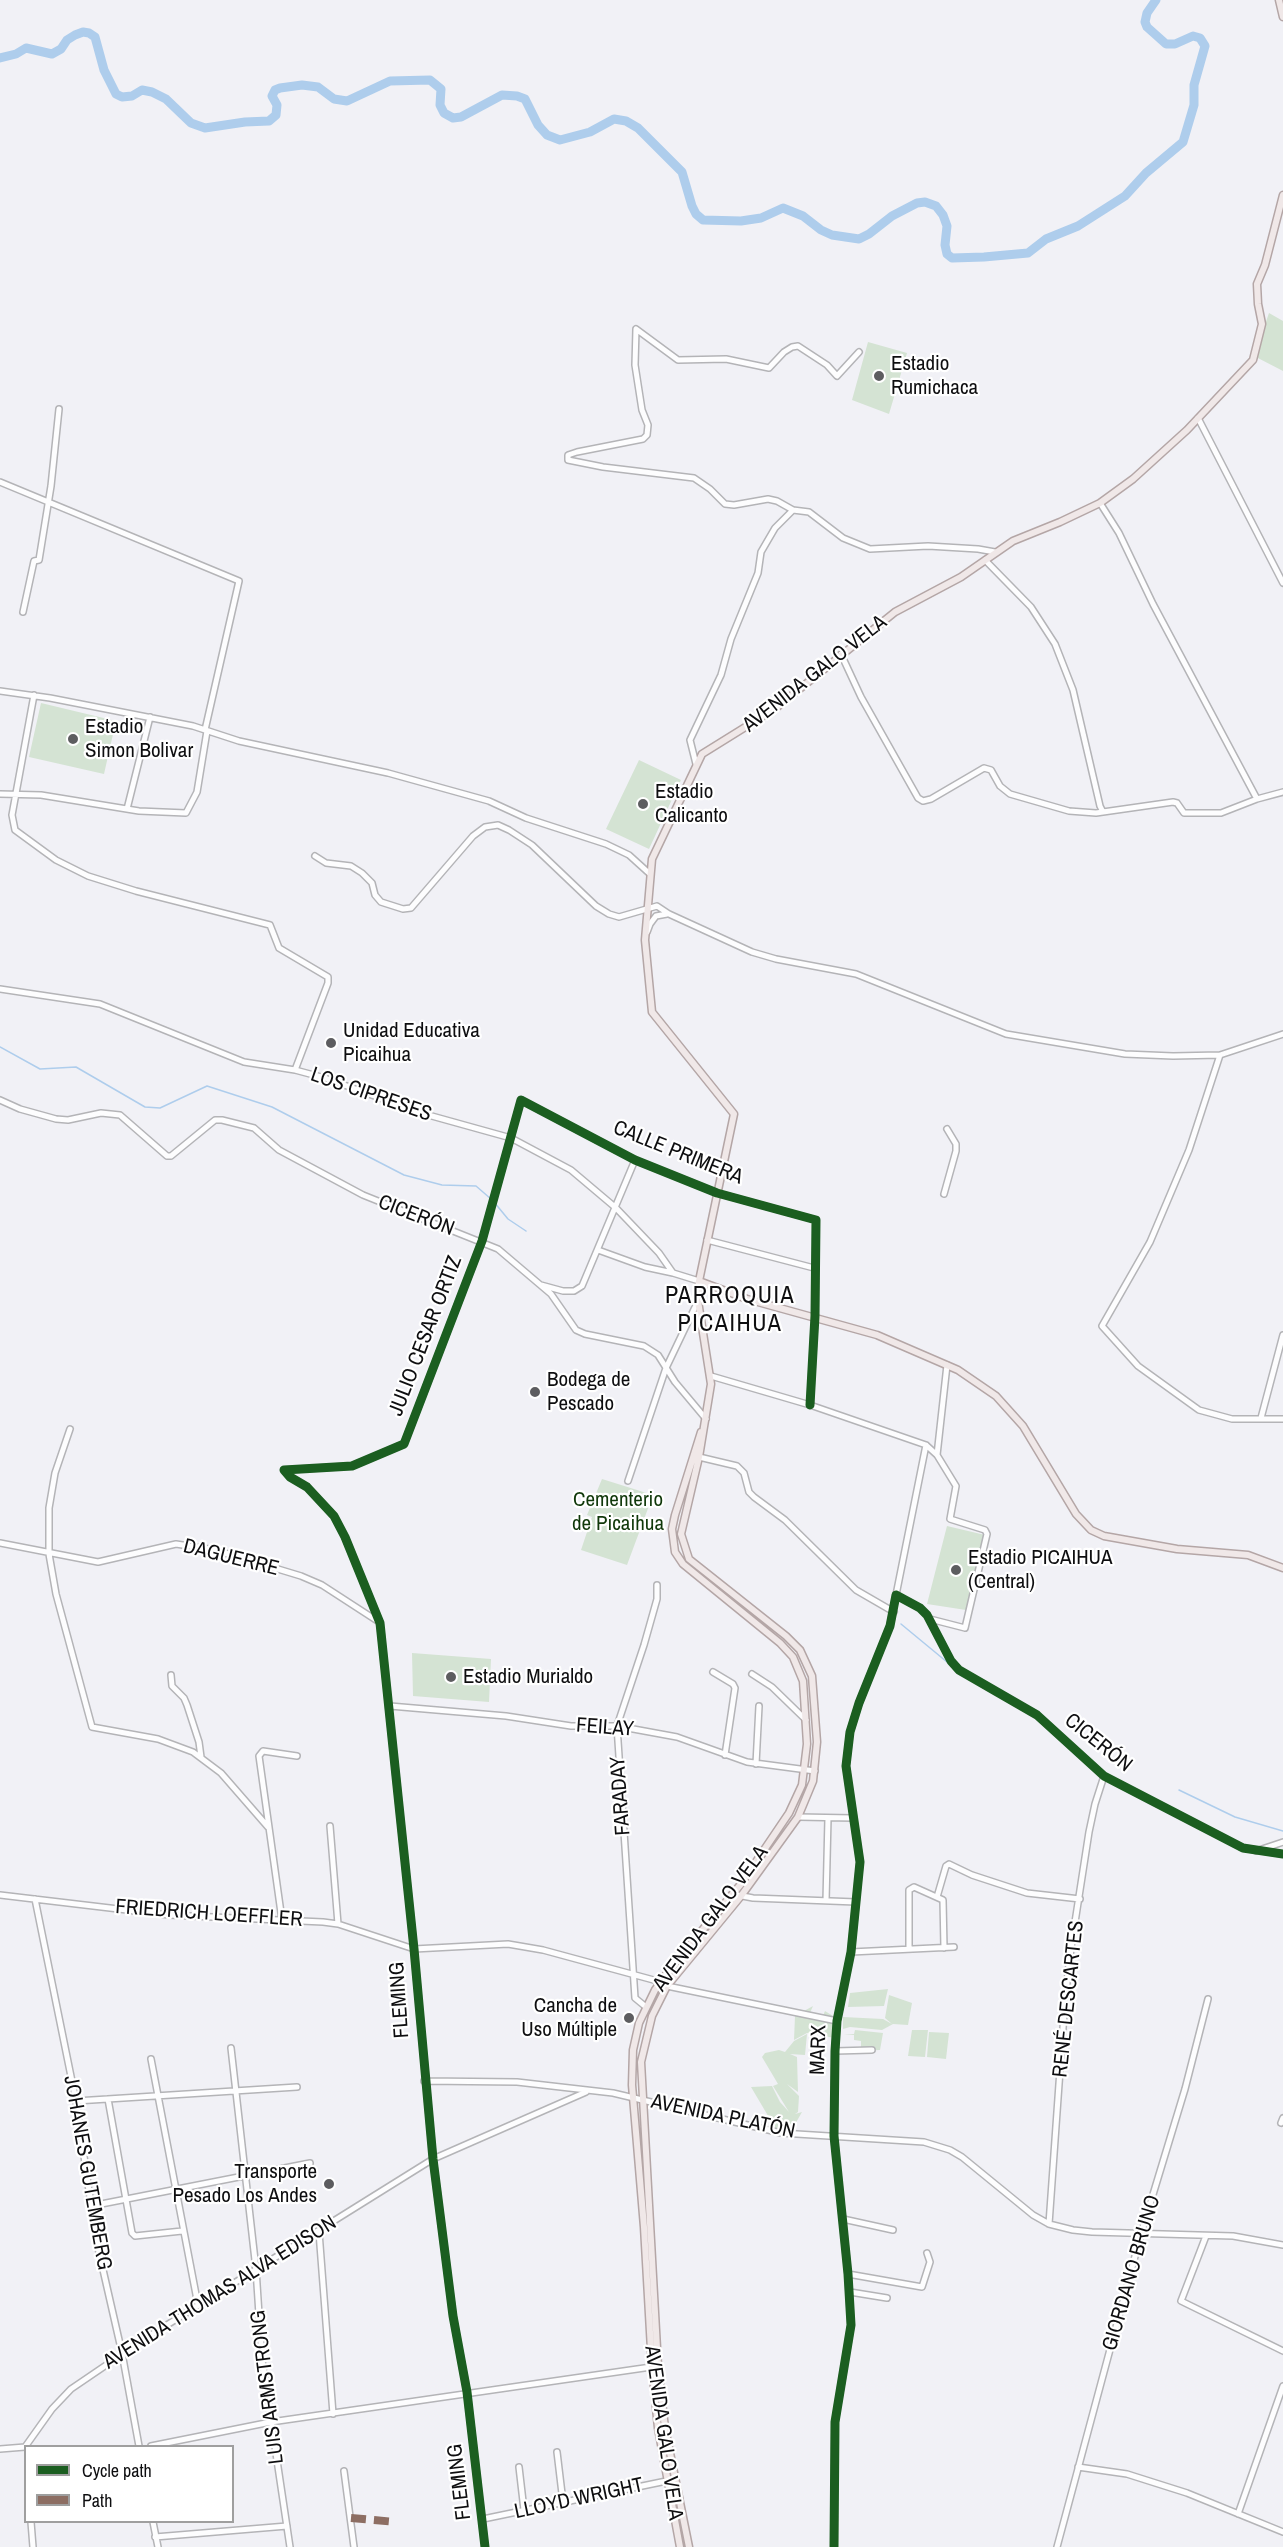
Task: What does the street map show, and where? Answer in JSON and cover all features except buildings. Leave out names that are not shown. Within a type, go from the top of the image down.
[{"type":"main road","points":[[1279,0],[1283,17]]},
{"type":"main road","name":"AVENIDA GALO VELA","points":[[680,2547],[658,2428],[652,2227],[641,2062],[655,2008],[667,1986],[741,1896],[798,1817],[815,1771],[817,1742],[813,1686],[805,1659],[786,1636],[689,1559],[681,1534],[699,1457],[711,1376],[698,1301],[699,1281],[735,1114],[652,1012],[645,940],[652,859],[702,754],[776,708],[895,612],[961,576],[1013,541],[1100,503],[1165,452],[1198,418],[1253,360],[1262,324],[1257,284],[1265,265],[1283,195]]},
{"type":"main road","points":[[699,1281],[747,1299],[877,1335],[958,1370],[996,1396],[1023,1426],[1076,1514],[1091,1530],[1104,1536],[1177,1549],[1248,1555],[1283,1568]]},
{"type":"main road","name":"AVENIDA GALO VELA","points":[[688,2547],[655,2367],[633,2097],[633,2050],[639,2023],[660,1982],[732,1894],[798,1798],[806,1770],[807,1722],[801,1675],[789,1652],[683,1564],[674,1548],[672,1529],[675,1515],[699,1434],[705,1423]]},
{"type":"main road","points":[[644,2227],[652,2227]]},
{"type":"street","points":[[859,352],[837,376],[827,365],[798,346],[792,346],[784,352],[769,368],[726,359],[678,360],[636,329],[635,365],[642,410],[648,425],[647,435],[643,439],[597,447],[568,456],[568,460],[603,467],[694,478],[710,489],[725,504],[734,505],[768,499],[777,501],[793,510],[809,512],[843,538],[870,549],[928,546],[995,552]]},
{"type":"street","points":[[23,612],[33,561],[39,560],[59,409]]},
{"type":"street","points":[[1198,418],[1283,583]]},
{"type":"street","points":[[0,482],[239,581],[206,730],[197,792],[186,813],[147,812],[78,800],[0,794]]},
{"type":"street","points":[[1100,503],[1119,533],[1153,604],[1257,799]]},
{"type":"street","points":[[696,765],[690,740],[720,675],[731,639],[758,573],[761,552],[775,528],[793,510]]},
{"type":"street","points":[[985,560],[1030,607],[1054,644],[1073,690],[1097,796],[1103,812]]},
{"type":"street","points":[[841,654],[861,698],[918,798],[923,801],[932,799],[984,768],[991,770],[1000,786],[1010,794],[1070,811],[1096,813],[1173,802],[1177,803],[1184,813],[1221,813],[1283,792]]},
{"type":"street","points":[[0,691],[34,695],[150,717],[206,730],[239,741],[388,773],[489,801],[526,818],[606,844],[629,855],[650,874]]},
{"type":"street","points":[[34,695],[12,815],[15,831],[66,866],[136,891],[270,925],[279,948],[328,977],[328,983],[295,1070]]},
{"type":"street","points":[[128,809],[150,717]]},
{"type":"street","points":[[315,856],[326,863],[351,866],[362,873],[372,883],[375,895],[381,902],[403,909],[411,908],[473,836],[492,824],[509,830],[532,845],[601,910],[619,917],[657,906],[669,914],[752,952],[856,974],[1006,1034],[1125,1054],[1220,1055],[1283,1034]]},
{"type":"street","points":[[645,940],[650,924],[657,916],[669,914]]},
{"type":"street","name":"LOS CIPRESES","points":[[0,989],[88,1000],[244,1062],[295,1070],[325,1078],[421,1113],[511,1138],[571,1170],[616,1208],[659,1253],[673,1272]]},
{"type":"street","points":[[1220,1055],[1189,1150],[1150,1242],[1102,1326],[1138,1366],[1199,1410],[1232,1419],[1283,1419]]},
{"type":"street","name":"CICERÓN","points":[[0,1100],[20,1109],[56,1119],[68,1120],[101,1113],[120,1115],[167,1156],[171,1156],[215,1120],[254,1128],[279,1150],[363,1195],[498,1249],[558,1302],[576,1330],[585,1334],[644,1346],[658,1355],[705,1423]]},
{"type":"street","name":"CALLE PRIMERA","points":[[511,1138],[521,1100],[635,1160],[717,1193],[816,1220],[814,1268]]},
{"type":"street","points":[[944,1194],[956,1151],[956,1144],[947,1129]]},
{"type":"street","name":"JULIO CESAR ORTIZ","points":[[290,1477],[284,1470],[287,1468],[317,1469],[352,1466],[404,1444],[482,1242],[511,1138]]},
{"type":"street","points":[[541,1286],[574,1291],[582,1286],[635,1160]]},
{"type":"street","points":[[707,1240],[814,1268],[815,1316],[810,1405]]},
{"type":"street","points":[[598,1250],[645,1267],[673,1272],[699,1281]]},
{"type":"street","points":[[628,1481],[666,1368],[698,1301]]},
{"type":"street","points":[[1261,1418],[1283,1335]]},
{"type":"street","points":[[937,1455],[947,1365]]},
{"type":"street","points":[[711,1376],[810,1405],[926,1445],[937,1455],[956,1486],[949,1517],[951,1521],[985,1530],[987,1534],[964,1629],[930,1619]]},
{"type":"street","points":[[70,1429],[55,1473],[49,1508],[49,1554],[56,1594],[92,1727],[158,1739],[201,1757],[236,1789],[268,1827]]},
{"type":"street","name":"MARX","points":[[834,2547],[835,2422],[850,2325],[850,2292],[834,2136],[835,2050],[837,2021],[851,1952],[860,1862],[846,1766],[850,1732],[894,1612],[926,1445]]},
{"type":"street","points":[[699,1457],[737,1466],[744,1473],[749,1492],[754,1497],[785,1520],[856,1590],[894,1612]]},
{"type":"street","name":"FLEMING","points":[[290,1477],[307,1487],[334,1516],[345,1537],[380,1623],[414,1949],[424,2081],[453,2316],[467,2392],[485,2547]]},
{"type":"street","name":"DAGUERRE","points":[[0,1544],[98,1562],[177,1544],[215,1550],[322,1585],[380,1623]]},
{"type":"street","name":"FARADAY","points":[[646,2007],[635,1998],[616,1726],[644,1645],[657,1599],[657,1585]]},
{"type":"street","name":"CICERÓN","points":[[896,1595],[924,1611],[956,1667],[1037,1715],[1104,1776],[1231,1843],[1255,1852],[1283,1854]]},
{"type":"street","points":[[713,1672],[733,1684],[735,1688],[725,1755]]},
{"type":"street","points":[[752,1674],[772,1687],[807,1722]]},
{"type":"street","points":[[171,1675],[172,1686],[184,1698],[187,1705],[199,1742],[201,1757]]},
{"type":"street","name":"FEILAY","points":[[390,1706],[506,1716],[571,1726],[616,1726],[676,1737],[756,1764],[815,1771]]},
{"type":"street","points":[[756,1764],[759,1706]]},
{"type":"street","points":[[282,1920],[259,1754],[263,1751],[297,1756]]},
{"type":"street","name":"RENÉ DESCARTES","points":[[1049,2224],[1065,2000],[1095,1804],[1104,1776]]},
{"type":"street","points":[[798,1817],[853,1818]]},
{"type":"street","points":[[826,1901],[828,1818]]},
{"type":"street","points":[[330,1826],[338,1924]]},
{"type":"street","points":[[1255,1852],[1283,1842]]},
{"type":"street","points":[[937,1897],[945,1866],[949,1864],[972,1875],[1027,1893],[1080,1899]]},
{"type":"street","points":[[909,1949],[909,1890],[914,1887],[943,1900],[944,1948]]},
{"type":"street","points":[[732,1894],[856,1902]]},
{"type":"street","name":"FRIEDRICH LOEFFLER","points":[[0,1895],[170,1915],[338,1924],[414,1949]]},
{"type":"street","name":"JOHANES GUTEMBERG","points":[[35,1899],[76,2101],[96,2239],[122,2353],[139,2445]]},
{"type":"street","points":[[414,1949],[508,1944],[543,1950],[660,1982]]},
{"type":"street","points":[[851,1952],[954,1947]]},
{"type":"street","points":[[667,1986],[837,2021]]},
{"type":"street","name":"GIORDANO BRUNO","points":[[1057,2547],[1141,2234],[1185,2089],[1208,1999]]},
{"type":"street","name":"LUIS ARMSTRONG","points":[[231,2048],[256,2269],[262,2360],[290,2547]]},
{"type":"street","points":[[835,2050],[872,2050]]},
{"type":"street","points":[[151,2059],[182,2231],[198,2305]]},
{"type":"street","name":"AVENIDA PLATÓN","points":[[424,2081],[517,2082],[633,2097],[781,2133],[924,2142],[950,2150],[962,2157],[1033,2215],[1049,2224],[1073,2230],[1253,2239],[1283,2245]]},
{"type":"street","points":[[76,2101],[297,2087]]},
{"type":"street","name":"AVENIDA THOMAS ALVA EDISON","points":[[27,2445],[60,2398],[70,2389],[198,2305],[319,2232],[433,2159],[588,2092]]},
{"type":"street","points":[[108,2099],[130,2228],[135,2236],[182,2231]]},
{"type":"street","points":[[91,2206],[310,2163]]},
{"type":"street","points":[[843,2219],[893,2230]]},
{"type":"street","points":[[319,2232],[333,2414]]},
{"type":"street","points":[[1206,2236],[1181,2301],[1283,2351]]},
{"type":"street","points":[[848,2274],[922,2287],[930,2262],[927,2253]]},
{"type":"street","points":[[850,2292],[887,2298]]},
{"type":"street","points":[[156,2445],[271,2422],[467,2392],[655,2367]]},
{"type":"street","points":[[1238,2514],[1283,2386]]},
{"type":"street","name":"AVENIDA THOMAS ALVA EDISON","points":[[0,2449],[24,2447]]},
{"type":"street","points":[[558,2452],[563,2502]]},
{"type":"street","points":[[519,2467],[524,2510]]},
{"type":"street","points":[[1078,2467],[1127,2474],[1187,2493],[1283,2532]]},
{"type":"street","points":[[344,2471],[354,2547],[360,2547]]},
{"type":"street","name":"LLOYD WRIGHT","points":[[483,2519],[676,2479]]},
{"type":"street","points":[[31,2523],[33,2547]]},
{"type":"street","points":[[153,2523],[158,2547]]},
{"type":"street","points":[[155,2537],[287,2526]]},
{"type":"green space","points":[[1269,313],[1283,321],[1283,371],[1254,356]]},
{"type":"green space","name":"Estadio Rumichaca","points":[[868,342],[907,353],[889,414],[852,400]]},
{"type":"green space","name":"Estadio Simon Bolivar","points":[[41,703],[116,721],[104,774],[29,757]]},
{"type":"green space","points":[[639,760],[681,780],[649,849],[606,829]]},
{"type":"green space","name":"Cementerio de Picaihua","points":[[602,1479],[653,1495],[627,1565],[581,1550],[592,1517],[587,1515]]},
{"type":"green space","name":"Estadio PICAIHUA (Central)","points":[[947,1526],[985,1535],[966,1610],[927,1604]]},
{"type":"green space","name":"Estadio Murialdo","points":[[412,1653],[491,1659],[489,1702],[413,1696]]},
{"type":"green space","points":[[888,1989],[884,2006],[848,2007],[850,1993]]},
{"type":"green space","points":[[889,1995],[912,2003],[908,2025],[893,2024],[882,2030],[850,2027],[843,2029],[843,2017],[883,2019],[892,2024],[885,2018]]},
{"type":"green space","points":[[813,2006],[809,2015],[822,2018],[825,2011],[833,2016],[839,2010],[835,2038],[807,2033],[794,2040],[795,2016]]},
{"type":"green space","points":[[855,2030],[883,2033],[880,2050],[855,2051],[856,2048],[861,2048],[861,2041],[854,2040],[854,2035],[844,2034],[854,2034]]},
{"type":"green space","points":[[912,2030],[928,2030],[925,2057],[908,2056]]},
{"type":"green space","points":[[929,2032],[949,2033],[946,2059],[927,2057]]},
{"type":"green space","points":[[807,2034],[805,2055],[790,2054],[797,2057],[798,2092],[787,2084],[799,2096],[798,2112],[795,2114],[802,2112],[790,2133],[777,2131],[751,2087],[772,2086],[780,2102],[789,2112],[773,2086],[778,2084],[762,2057],[765,2053],[779,2050],[785,2052],[794,2041]]},
{"type":"waterway","points":[[0,58],[16,54],[26,48],[52,54],[61,49],[67,40],[75,35],[83,32],[89,33],[95,37],[104,70],[116,94],[122,97],[132,96],[142,90],[152,92],[166,99],[191,123],[205,128],[269,121],[276,115],[277,105],[272,96],[275,90],[302,85],[318,87],[334,99],[347,101],[390,81],[430,80],[441,89],[440,105],[444,113],[453,118],[461,117],[502,95],[517,96],[525,99],[538,125],[547,135],[560,140],[590,132],[614,119],[626,121],[638,128],[682,172],[692,206],[703,220],[741,221],[761,218],[783,208],[803,216],[821,230],[832,235],[859,239],[892,216],[917,203],[925,202],[936,206],[943,215],[947,226],[945,245],[947,254],[952,258],[984,257],[1028,253],[1046,239],[1078,226],[1125,196],[1146,173],[1183,142],[1194,105],[1194,85],[1205,46],[1200,38],[1193,36],[1175,44],[1166,44],[1147,27],[1145,22],[1147,13],[1156,0]]},
{"type":"waterway","points":[[0,1047],[40,1069],[76,1067],[145,1107],[160,1108],[207,1086],[272,1107],[404,1175],[442,1185],[476,1186],[491,1199]]},
{"type":"waterway","points":[[494,1202],[508,1219],[526,1231]]},
{"type":"waterway","points":[[901,1624],[947,1662]]},
{"type":"waterway","points":[[1179,1790],[1235,1817],[1283,1831]]},
{"type":"marked path","points":[[351,2518],[396,2522]]},
{"type":"cycle path","points":[[485,2547],[467,2392],[453,2316],[433,2159],[380,1623],[345,1537],[334,1516],[307,1487],[290,1477],[284,1470],[352,1466],[404,1444],[482,1241],[521,1100],[635,1160],[717,1193],[816,1220],[815,1316],[810,1405]]},
{"type":"cycle path","points":[[834,2547],[835,2422],[851,2325],[834,2136],[835,2051],[837,2021],[851,1952],[860,1862],[846,1766],[850,1732],[859,1703],[890,1626],[896,1595],[920,1608],[927,1615],[951,1661],[959,1670],[1037,1715],[1104,1776],[1243,1848],[1283,1854]]},
{"type":"place","name":"Estadio Rumichaca","points":[[879,376]]},
{"type":"place","name":"Estadio Simon Bolivar","points":[[73,739]]},
{"type":"place","name":"Estadio Calicanto","points":[[643,804]]},
{"type":"place","name":"Unidad Educativa Picaihua","points":[[331,1043]]},
{"type":"place","name":"Bodega de Pescado","points":[[535,1392]]},
{"type":"place","name":"Estadio PICAIHUA (Central)","points":[[956,1570]]},
{"type":"place","name":"Estadio Murialdo","points":[[451,1677]]},
{"type":"place","name":"Cancha de Uso Múltiple","points":[[629,2018]]},
{"type":"place","name":"Transporte Pesado Los Andes","points":[[329,2184]]},
{"type":"district","name":"PARROQUIA PICAIHUA","points":[[730,1311]]}]
